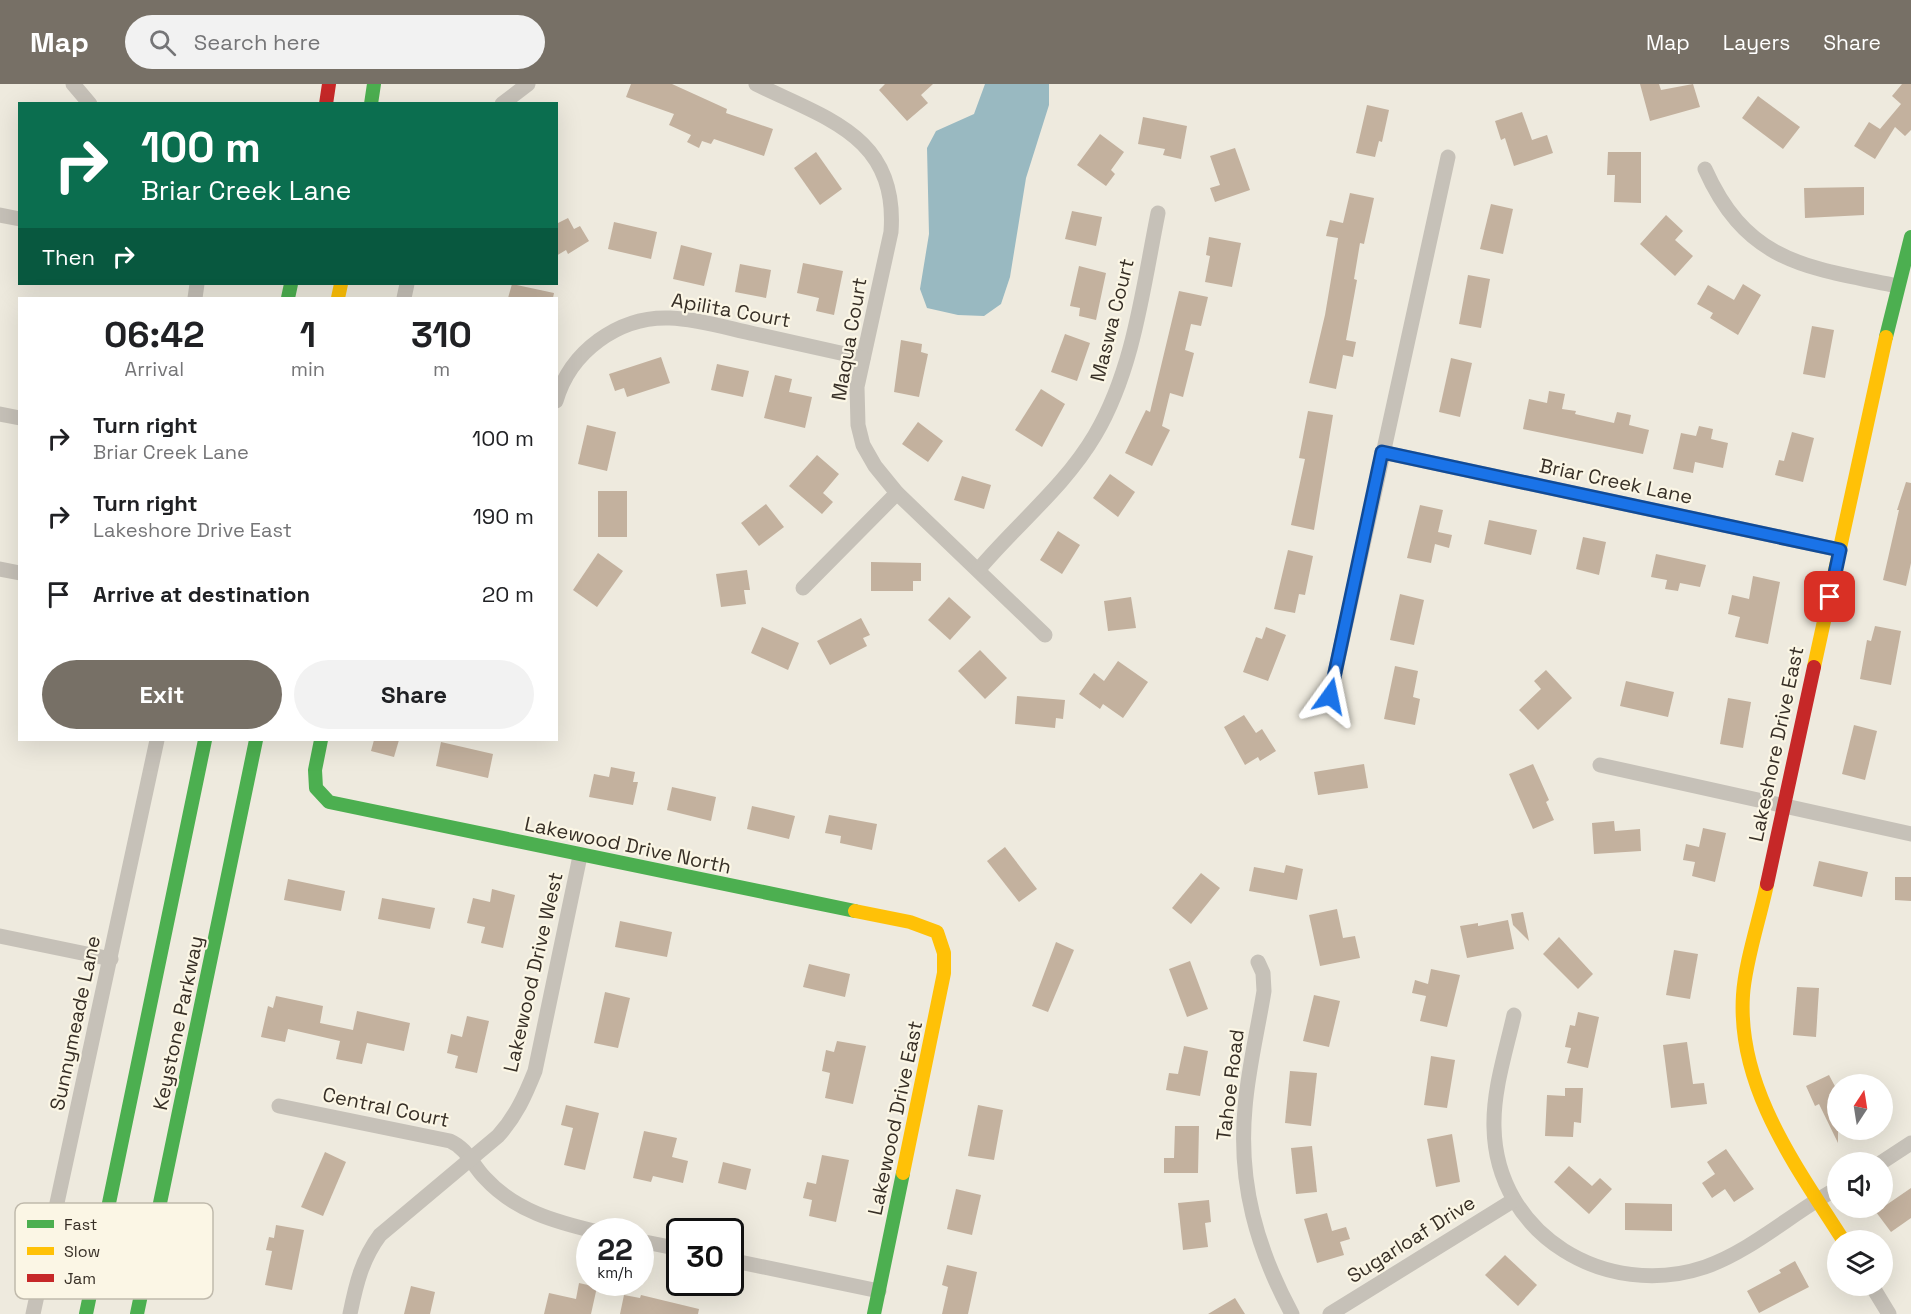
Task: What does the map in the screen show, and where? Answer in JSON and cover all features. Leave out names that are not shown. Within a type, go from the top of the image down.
[{"type":"main road","points":[[326,102],[329,84]]},
{"type":"main road","points":[[371,102],[374,84]]},
{"type":"main road","name":"Lakeshore Drive East","points":[[1837,1230],[1771,1124],[1753,1082],[1743,1041],[1741,1018],[1743,994],[1897,286],[1911,237]]},
{"type":"main road","name":"Keystone Parkway","points":[[110,1203],[205,741]]},
{"type":"main road","name":"Keystone Parkway","points":[[160,1203],[256,741]]},
{"type":"main road","name":"Lakewood Drive North","points":[[321,741],[315,770],[316,788],[328,802],[580,856],[910,922],[937,932]]},
{"type":"main road","name":"Lakewood Drive East","points":[[874,1314],[941,988],[946,957],[944,944],[937,932]]},
{"type":"main road","points":[[77,1314],[82,1299]]},
{"type":"main road","name":"Keystone Parkway","points":[[86,1314],[89,1299]]},
{"type":"main road","name":"Keystone Parkway","points":[[137,1314],[140,1299]]},
{"type":"street","points":[[73,84],[88,102]]},
{"type":"street","points":[[505,102],[528,84]]},
{"type":"street","name":"Maqua Court","points":[[756,84],[844,126],[875,157],[884,174],[893,214],[863,358],[856,406],[863,445],[875,466],[897,493],[979,568],[1046,635]]},
{"type":"street","points":[[1330,696],[1448,157]]},
{"type":"street","points":[[1705,169],[1726,210],[1753,238],[1779,256],[1810,268],[1897,286]]},
{"type":"street","name":"Maswa Court","points":[[979,568],[1045,499],[1077,461],[1100,427],[1121,378],[1133,336],[1158,213]]},
{"type":"street","points":[[0,215],[18,219]]},
{"type":"street","name":"Apilita Court","points":[[558,396],[570,369],[583,353],[621,327],[653,319],[695,321],[863,358]]},
{"type":"street","points":[[0,414],[18,418]]},
{"type":"street","name":"Briar Creek Lane","points":[[1382,452],[1840,550]]},
{"type":"street","points":[[803,588],[897,493]]},
{"type":"street","points":[[0,569],[18,573]]},
{"type":"street","name":"Sunnymeade Lane","points":[[57,1203],[157,741]]},
{"type":"street","points":[[1600,765],[1911,834]]},
{"type":"street","name":"Lakewood Drive West","points":[[350,1314],[359,1274],[368,1251],[380,1235],[397,1218],[471,1160],[514,1118],[535,1071],[580,856]]},
{"type":"street","points":[[0,936],[111,959]]},
{"type":"street","name":"Tahoe Road","points":[[1258,962],[1263,973],[1264,991],[1245,1108],[1243,1157],[1250,1203],[1260,1244],[1271,1275],[1292,1314]]},
{"type":"street","points":[[1514,1015],[1494,1127],[1500,1164],[1514,1200],[1548,1240],[1574,1257],[1606,1271],[1641,1277],[1670,1275],[1705,1266],[1735,1253],[1827,1194]]},
{"type":"street","name":"Central Court","points":[[279,1106],[450,1141],[459,1145],[484,1178],[523,1208],[576,1226]]},
{"type":"street","points":[[1893,1155],[1911,1143]]},
{"type":"street","name":"Sugarloaf Drive","points":[[1330,1314],[1514,1200]]},
{"type":"street","points":[[744,1263],[879,1292]]},
{"type":"street","points":[[1878,1296],[1889,1314]]},
{"type":"street","name":"Sunnymeade Lane","points":[[33,1314],[36,1299]]},
{"type":"water","points":[[985,84],[1049,84],[1049,105],[1026,178],[1010,277],[1001,304],[984,316],[958,315],[927,308],[920,289],[929,234],[927,148],[936,131],[974,114]]},
{"type":"building","points":[[631,84],[672,84],[727,109],[726,113],[773,129],[764,156],[714,139],[711,144],[702,141],[699,148],[687,142],[691,135],[669,125],[674,114],[626,97]]},
{"type":"building","points":[[885,84],[933,84],[921,95],[928,103],[907,121],[879,90]]},
{"type":"building","points":[[1640,84],[1659,84],[1661,90],[1693,84],[1700,107],[1650,121]]},
{"type":"building","points":[[1902,84],[1911,84],[1911,130],[1905,136],[1895,127],[1875,159],[1854,146],[1869,122],[1880,129],[1901,104],[1892,96]]},
{"type":"building","points":[[1758,96],[1800,127],[1783,149],[1742,118]]},
{"type":"building","points":[[1367,105],[1389,110],[1382,142],[1379,141],[1375,157],[1356,153]]},
{"type":"building","points":[[1522,112],[1532,140],[1547,135],[1553,153],[1514,166],[1505,138],[1501,140],[1495,121]]},
{"type":"building","points":[[1143,117],[1187,126],[1181,159],[1163,155],[1165,149],[1138,144]]},
{"type":"building","points":[[1100,134],[1124,152],[1111,170],[1115,174],[1106,186],[1077,165]]},
{"type":"building","points":[[1235,148],[1250,190],[1215,202],[1210,188],[1220,185],[1210,156]]},
{"type":"building","points":[[816,152],[842,189],[820,205],[794,168]]},
{"type":"building","points":[[1608,152],[1641,152],[1641,203],[1614,202],[1615,175],[1607,175]]},
{"type":"building","points":[[1864,187],[1864,215],[1805,218],[1804,188]]},
{"type":"building","points":[[1350,193],[1374,198],[1364,244],[1360,243],[1354,279],[1357,280],[1346,340],[1356,342],[1353,357],[1343,355],[1336,389],[1309,383],[1325,315],[1338,238],[1326,236],[1330,220],[1343,223]]},
{"type":"building","points":[[1491,204],[1513,209],[1503,254],[1480,249]]},
{"type":"building","points":[[1072,211],[1102,217],[1096,246],[1065,239]]},
{"type":"building","points":[[1666,215],[1683,231],[1675,240],[1693,256],[1675,276],[1640,244]]},
{"type":"building","points":[[568,218],[574,229],[580,226],[589,241],[568,254],[566,250],[558,255],[558,223]]},
{"type":"building","points":[[614,222],[657,232],[651,259],[608,249]]},
{"type":"building","points":[[1209,237],[1241,243],[1232,287],[1205,282],[1210,256],[1206,255]]},
{"type":"building","points":[[681,245],[712,253],[704,286],[673,279]]},
{"type":"building","points":[[803,263],[843,271],[834,315],[816,311],[819,298],[797,293]]},
{"type":"building","points":[[740,264],[771,270],[766,298],[735,292]]},
{"type":"building","points":[[1079,266],[1106,273],[1096,320],[1079,316],[1080,308],[1070,306]]},
{"type":"building","points":[[1468,275],[1490,279],[1481,328],[1459,324]]},
{"type":"building","points":[[1743,284],[1761,295],[1738,335],[1710,318],[1713,313],[1697,304],[1708,285],[1734,300]]},
{"type":"building","points":[[512,285],[554,293],[553,297],[508,297]]},
{"type":"building","points":[[1179,291],[1208,297],[1201,326],[1191,324],[1185,350],[1194,353],[1183,397],[1170,393],[1162,426],[1170,430],[1152,466],[1125,453],[1146,410],[1150,412]]},
{"type":"building","points":[[1812,326],[1834,330],[1825,378],[1803,374]]},
{"type":"building","points":[[1065,334],[1090,343],[1077,381],[1051,372]]},
{"type":"building","points":[[901,340],[922,344],[921,352],[928,354],[919,397],[894,392]]},
{"type":"building","points":[[661,357],[670,383],[627,397],[624,388],[615,391],[609,374]]},
{"type":"building","points":[[1451,358],[1472,363],[1460,417],[1439,412]]},
{"type":"building","points":[[717,364],[749,371],[743,397],[711,390]]},
{"type":"building","points":[[775,375],[792,379],[789,392],[812,397],[805,428],[764,418]]},
{"type":"building","points":[[1041,389],[1065,404],[1042,447],[1015,430]]},
{"type":"building","points":[[1549,391],[1565,394],[1562,409],[1576,411],[1575,414],[1614,423],[1617,412],[1631,415],[1629,425],[1649,430],[1643,454],[1523,429],[1529,399],[1547,403]]},
{"type":"building","points":[[1308,411],[1333,415],[1314,530],[1291,525],[1305,459],[1299,458]]},
{"type":"building","points":[[918,422],[943,441],[928,462],[902,444]]},
{"type":"building","points":[[587,425],[616,432],[607,471],[578,464]]},
{"type":"building","points":[[1699,426],[1713,429],[1711,439],[1728,443],[1723,468],[1695,462],[1693,473],[1673,469],[1681,433],[1696,436]]},
{"type":"building","points":[[1792,432],[1814,438],[1803,482],[1775,475],[1779,460],[1784,461]]},
{"type":"building","points":[[817,455],[839,474],[823,493],[833,502],[822,514],[789,486]]},
{"type":"building","points":[[1110,474],[1135,492],[1118,517],[1093,498]]},
{"type":"building","points":[[962,476],[991,485],[984,509],[954,500]]},
{"type":"building","points":[[1906,482],[1911,483],[1911,563],[1906,586],[1883,580],[1899,510],[1897,510]]},
{"type":"building","points":[[598,491],[627,491],[627,537],[598,537]]},
{"type":"building","points":[[766,504],[784,527],[759,546],[741,523]]},
{"type":"building","points":[[1420,505],[1443,510],[1438,532],[1452,535],[1449,548],[1435,544],[1431,563],[1407,558]]},
{"type":"building","points":[[1489,520],[1537,530],[1531,555],[1484,544]]},
{"type":"building","points":[[1058,531],[1080,545],[1062,574],[1040,560]]},
{"type":"building","points":[[1583,537],[1606,542],[1599,575],[1576,569]]},
{"type":"building","points":[[1288,550],[1313,556],[1305,595],[1299,594],[1295,613],[1274,609]]},
{"type":"building","points":[[598,553],[623,571],[597,607],[573,590]]},
{"type":"building","points":[[1656,554],[1706,565],[1700,587],[1680,583],[1678,591],[1665,589],[1667,580],[1651,577]]},
{"type":"building","points":[[871,562],[921,563],[921,581],[913,581],[913,591],[871,591]]},
{"type":"building","points":[[747,570],[750,590],[744,590],[746,604],[721,607],[716,574]]},
{"type":"building","points":[[1753,576],[1780,582],[1768,644],[1735,637],[1740,617],[1728,614],[1732,595],[1749,599]]},
{"type":"building","points":[[1400,594],[1424,600],[1414,645],[1390,640]]},
{"type":"building","points":[[949,597],[971,617],[950,640],[928,620]]},
{"type":"building","points":[[1131,597],[1136,628],[1108,631],[1104,601]]},
{"type":"building","points":[[861,618],[870,635],[863,638],[867,646],[830,665],[817,641]]},
{"type":"building","points":[[1875,626],[1901,631],[1891,685],[1860,679],[1867,640],[1871,641]]},
{"type":"building","points":[[762,627],[799,643],[788,670],[751,653]]},
{"type":"building","points":[[1266,627],[1286,635],[1268,681],[1243,672],[1256,637],[1262,639]]},
{"type":"building","points":[[980,650],[1007,678],[985,699],[958,671]]},
{"type":"building","points":[[1118,661],[1148,682],[1123,718],[1103,704],[1100,709],[1079,694],[1094,673],[1104,681]]},
{"type":"building","points":[[1395,666],[1418,671],[1413,697],[1420,699],[1415,725],[1384,719]]},
{"type":"building","points":[[1546,670],[1572,698],[1538,730],[1519,710],[1541,689],[1534,681]]},
{"type":"building","points":[[1626,681],[1674,692],[1668,717],[1620,706]]},
{"type":"building","points":[[1017,696],[1065,700],[1063,719],[1056,718],[1055,728],[1015,724]]},
{"type":"building","points":[[1728,698],[1751,702],[1743,748],[1720,744]]},
{"type":"building","points":[[1244,715],[1256,733],[1262,729],[1276,751],[1260,761],[1258,757],[1245,765],[1224,727]]},
{"type":"building","points":[[1854,725],[1877,731],[1865,780],[1842,774]]},
{"type":"building","points":[[374,741],[399,741],[394,757],[371,751]]},
{"type":"building","points":[[441,742],[493,754],[488,778],[436,766]]},
{"type":"building","points":[[1364,764],[1368,788],[1318,795],[1314,772]]},
{"type":"building","points":[[1533,764],[1549,800],[1546,802],[1554,820],[1533,829],[1509,774]]},
{"type":"building","points":[[611,767],[635,772],[633,782],[638,782],[633,805],[589,797],[594,774],[609,777]]},
{"type":"building","points":[[672,787],[716,797],[711,821],[667,810]]},
{"type":"building","points":[[752,806],[795,816],[789,839],[747,829]]},
{"type":"building","points":[[829,815],[877,824],[872,850],[840,843],[841,836],[825,833]]},
{"type":"building","points":[[1614,821],[1615,831],[1640,829],[1641,851],[1594,854],[1592,823]]},
{"type":"building","points":[[1703,828],[1726,833],[1715,882],[1692,876],[1695,862],[1683,860],[1686,844],[1699,847]]},
{"type":"building","points":[[1005,847],[1037,889],[1019,902],[987,861]]},
{"type":"building","points":[[1819,861],[1868,872],[1862,897],[1813,886]]},
{"type":"building","points":[[1286,865],[1303,869],[1297,900],[1249,891],[1254,867],[1284,873]]},
{"type":"building","points":[[1201,873],[1220,888],[1191,924],[1172,908]]},
{"type":"building","points":[[1895,877],[1911,877],[1911,901],[1895,900]]},
{"type":"building","points":[[288,879],[345,891],[341,911],[284,900]]},
{"type":"building","points":[[492,889],[515,895],[503,948],[481,943],[485,927],[467,923],[473,898],[490,902]]},
{"type":"building","points":[[382,898],[435,908],[430,929],[378,919]]},
{"type":"building","points":[[1337,909],[1343,938],[1355,936],[1360,958],[1320,966],[1309,915]]},
{"type":"building","points":[[1523,912],[1529,941],[1513,925],[1511,914]]},
{"type":"building","points":[[1508,920],[1514,949],[1467,958],[1460,926],[1478,923],[1478,926]]},
{"type":"building","points":[[620,921],[672,932],[667,957],[615,947]]},
{"type":"building","points":[[1559,937],[1593,974],[1578,989],[1543,954]]},
{"type":"building","points":[[1056,942],[1074,950],[1048,1012],[1032,1006]]},
{"type":"building","points":[[1674,950],[1698,954],[1690,999],[1666,995]]},
{"type":"building","points":[[1190,961],[1208,1009],[1187,1017],[1169,969]]},
{"type":"building","points":[[809,964],[850,974],[845,997],[803,987]]},
{"type":"building","points":[[1431,969],[1460,975],[1447,1027],[1420,1021],[1426,996],[1412,993],[1415,980],[1428,984]]},
{"type":"building","points":[[1797,987],[1819,988],[1816,1037],[1793,1035]]},
{"type":"building","points":[[605,992],[630,998],[618,1048],[594,1043]]},
{"type":"building","points":[[1314,995],[1340,1001],[1329,1047],[1303,1041]]},
{"type":"building","points":[[276,996],[323,1006],[320,1023],[353,1030],[357,1011],[410,1023],[404,1051],[367,1043],[362,1064],[336,1059],[340,1041],[288,1029],[285,1042],[261,1037],[268,1006],[273,1008]]},
{"type":"building","points":[[1578,1012],[1599,1017],[1588,1068],[1567,1063],[1571,1048],[1565,1047],[1570,1025],[1575,1026]]},
{"type":"building","points":[[467,1016],[489,1021],[477,1073],[455,1068],[458,1056],[447,1053],[451,1034],[462,1037]]},
{"type":"building","points":[[837,1041],[866,1046],[853,1104],[825,1098],[830,1073],[822,1071],[826,1050],[834,1052]]},
{"type":"building","points":[[1687,1042],[1693,1084],[1704,1083],[1707,1104],[1671,1108],[1663,1045]]},
{"type":"building","points":[[1184,1046],[1208,1051],[1200,1096],[1166,1090],[1169,1073],[1178,1074]]},
{"type":"building","points":[[1431,1056],[1455,1060],[1447,1108],[1424,1105]]},
{"type":"building","points":[[1290,1071],[1317,1073],[1311,1126],[1285,1123]]},
{"type":"building","points":[[1827,1076],[1827,1120],[1819,1104],[1815,1106],[1806,1086]]},
{"type":"building","points":[[1565,1088],[1583,1088],[1581,1123],[1574,1122],[1573,1137],[1545,1136],[1547,1095],[1565,1096]]},
{"type":"building","points":[[566,1105],[599,1113],[585,1170],[564,1165],[573,1128],[561,1125]]},
{"type":"building","points":[[978,1105],[1003,1110],[994,1160],[968,1156]]},
{"type":"building","points":[[1175,1126],[1199,1126],[1198,1173],[1164,1173],[1164,1158],[1174,1158]]},
{"type":"building","points":[[644,1131],[677,1138],[672,1157],[688,1161],[683,1183],[653,1176],[651,1182],[633,1178]]},
{"type":"building","points":[[1452,1134],[1460,1182],[1436,1187],[1427,1139]]},
{"type":"building","points":[[1312,1146],[1317,1192],[1296,1194],[1291,1148]]},
{"type":"building","points":[[1726,1149],[1754,1189],[1734,1202],[1725,1189],[1712,1198],[1702,1183],[1715,1174],[1707,1162]]},
{"type":"building","points":[[325,1152],[346,1162],[323,1216],[301,1207]]},
{"type":"building","points":[[822,1155],[849,1160],[836,1222],[809,1216],[812,1200],[803,1198],[807,1182],[816,1184]]},
{"type":"building","points":[[723,1162],[751,1169],[746,1190],[718,1183]]},
{"type":"building","points":[[1569,1166],[1592,1186],[1600,1178],[1612,1189],[1589,1214],[1554,1182]]},
{"type":"building","points":[[1911,1188],[1911,1218],[1893,1231],[1890,1230],[1880,1218],[1893,1218],[1893,1200]]},
{"type":"building","points":[[956,1189],[981,1195],[972,1235],[947,1229]]},
{"type":"building","points":[[1209,1200],[1211,1222],[1205,1223],[1208,1247],[1183,1250],[1178,1203]]},
{"type":"building","points":[[1625,1203],[1672,1204],[1672,1231],[1625,1230]]},
{"type":"building","points":[[1327,1213],[1332,1231],[1346,1227],[1350,1239],[1340,1242],[1344,1255],[1317,1263],[1304,1219]]},
{"type":"building","points":[[276,1225],[304,1230],[292,1290],[265,1285],[272,1251],[266,1250],[269,1237],[274,1238]]},
{"type":"building","points":[[1505,1255],[1537,1285],[1518,1306],[1485,1275]]},
{"type":"building","points":[[1795,1261],[1809,1287],[1759,1313],[1747,1291],[1781,1273],[1779,1270]]},
{"type":"building","points":[[947,1265],[977,1272],[968,1314],[942,1314],[948,1287],[942,1285]]},
{"type":"building","points":[[411,1286],[435,1292],[430,1314],[404,1314]]},
{"type":"building","points":[[549,1293],[576,1299],[577,1296],[595,1296],[591,1314],[544,1314]]},
{"type":"building","points":[[624,1296],[640,1298],[645,1296],[699,1309],[698,1314],[620,1314]]},
{"type":"building","points":[[1235,1298],[1245,1314],[1208,1314]]},
{"type":"traffic: fast","points":[[371,102],[374,84]]},
{"type":"traffic: fast","points":[[1886,337],[1911,237]]},
{"type":"traffic: fast","points":[[288,297],[291,285]]},
{"type":"traffic: fast","points":[[109,1203],[205,741]]},
{"type":"traffic: fast","points":[[160,1203],[256,741]]},
{"type":"traffic: fast","points":[[321,741],[315,770],[316,788],[329,802],[855,911]]},
{"type":"traffic: fast","points":[[874,1314],[903,1173]]},
{"type":"traffic: fast","points":[[86,1314],[89,1299]]},
{"type":"traffic: fast","points":[[137,1314],[140,1299]]},
{"type":"traffic: slow","points":[[338,297],[341,285]]},
{"type":"traffic: slow","points":[[1814,667],[1886,337]]},
{"type":"traffic: slow","points":[[1767,884],[1744,982],[1744,1029],[1749,1062],[1773,1124],[1837,1230]]},
{"type":"traffic: slow","points":[[855,911],[910,922],[937,932],[944,953],[944,973],[903,1173]]},
{"type":"traffic: jam","points":[[326,102],[329,84]]},
{"type":"traffic: jam","points":[[1767,884],[1814,667]]},
{"type":"route","points":[[1330,696],[1382,452],[1840,550],[1830,597]]}]
